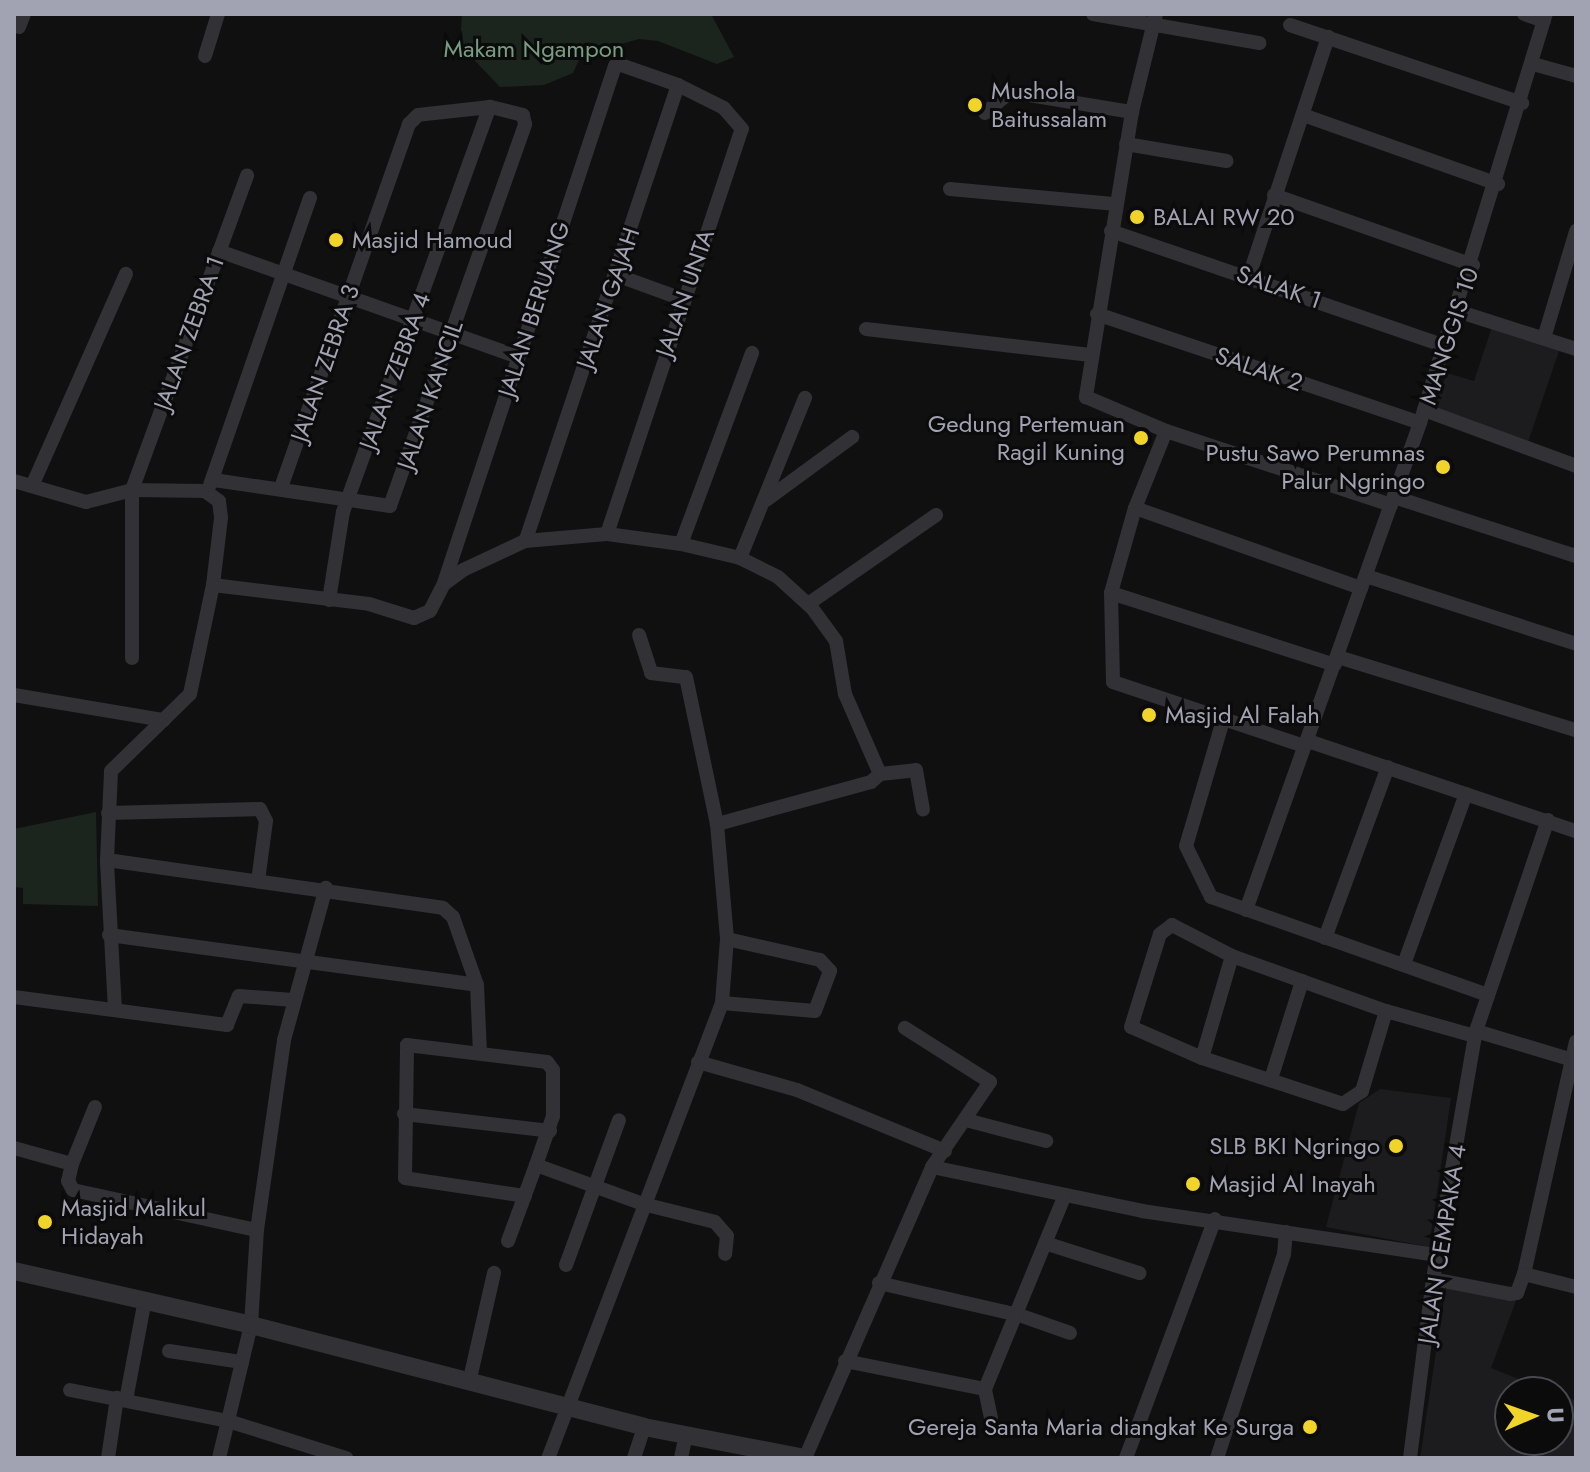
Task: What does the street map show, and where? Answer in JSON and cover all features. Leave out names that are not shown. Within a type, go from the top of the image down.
[{"type":"street","points":[[205,56],[218,14]]},
{"type":"street","points":[[1093,14],[1153,20],[1259,43]]},
{"type":"street","points":[[1524,14],[1545,17]]},
{"type":"street","name":"MANGGIS 10","points":[[1246,910],[1473,265],[1545,17]]},
{"type":"street","points":[[1153,20],[1132,112],[1090,355],[1089,403],[1166,431],[1576,556]]},
{"type":"street","points":[[1290,25],[1522,103]]},
{"type":"street","points":[[1249,276],[1328,37]]},
{"type":"street","points":[[1533,64],[1576,76]]},
{"type":"street","name":"JALAN BERUANG","points":[[444,584],[615,66],[678,85]]},
{"type":"street","name":"JALAN GAJAH","points":[[525,541],[678,85]]},
{"type":"street","name":"JALAN UNTA","points":[[607,534],[682,299],[742,129],[724,108],[678,85]]},
{"type":"street","points":[[985,113],[1010,92],[1132,112]]},
{"type":"street","name":"JALAN ZEBRA 3","points":[[281,488],[414,117],[490,107],[523,115]]},
{"type":"street","name":"JALAN ZEBRA 4","points":[[329,600],[349,499],[490,107]]},
{"type":"street","name":"JALAN KANCIL","points":[[14,481],[86,502],[132,490],[209,486],[281,488],[349,499],[385,509],[394,501],[525,124],[523,115]]},
{"type":"street","points":[[1303,115],[1498,184]]},
{"type":"street","points":[[1126,144],[1227,161]]},
{"type":"street","name":"JALAN ZEBRA 1","points":[[132,490],[247,175]]},
{"type":"street","points":[[950,189],[1116,204]]},
{"type":"street","points":[[1274,195],[1473,265]]},
{"type":"street","points":[[115,1010],[109,935],[108,788],[123,755],[164,720],[194,687],[213,585],[221,518],[219,501],[209,486],[310,198]]},
{"type":"street","name":"SALAK 1","points":[[1111,231],[1445,346]]},
{"type":"street","points":[[1544,338],[1576,231]]},
{"type":"street","points":[[219,251],[518,357]]},
{"type":"street","points":[[32,486],[126,274]]},
{"type":"street","points":[[616,275],[682,299]]},
{"type":"street","points":[[1457,311],[1576,349]]},
{"type":"street","name":"SALAK 2","points":[[1097,314],[1576,466]]},
{"type":"street","points":[[866,329],[1090,355]]},
{"type":"street","points":[[681,544],[752,353]]},
{"type":"street","points":[[740,558],[805,398]]},
{"type":"street","points":[[1166,431],[1135,508],[1111,593],[1110,674],[1113,682],[1575,826]]},
{"type":"street","points":[[765,500],[852,437]]},
{"type":"street","points":[[132,490],[132,658]]},
{"type":"street","points":[[1135,508],[1363,582],[1576,644]]},
{"type":"street","points":[[808,604],[936,515]]},
{"type":"street","points":[[213,585],[329,600],[420,617],[430,611],[444,584],[477,562],[525,541],[607,534],[681,544],[740,558],[778,577],[808,604],[836,641],[845,694],[880,774]]},
{"type":"street","points":[[1111,593],[1576,730]]},
{"type":"street","points":[[548,1458],[564,1408],[722,1003],[727,939],[717,824],[686,677],[651,673],[639,635]]},
{"type":"street","points":[[14,695],[164,720]]},
{"type":"street","points":[[1224,717],[1186,846],[1211,897],[1488,995]]},
{"type":"street","points":[[1325,938],[1388,767]]},
{"type":"street","points":[[717,824],[871,782],[880,774],[916,770],[923,809]]},
{"type":"street","points":[[1404,964],[1466,794]]},
{"type":"street","points":[[108,810],[260,809],[266,821],[258,881]]},
{"type":"street","name":"JALAN CEMPAKA 4","points":[[1410,1458],[1436,1255],[1475,1033],[1548,820]]},
{"type":"street","points":[[107,860],[326,888],[443,908],[453,917],[477,985],[480,1053]]},
{"type":"street","points":[[219,1458],[251,1325],[257,1230],[293,1000],[326,888]]},
{"type":"street","points":[[1386,1011],[1362,1091],[1351,1103],[1328,1100],[1202,1058],[1138,1033],[1131,1027],[1131,1017],[1160,934],[1172,925],[1232,956],[1386,1011],[1573,1060]]},
{"type":"street","points":[[109,935],[477,985]]},
{"type":"street","points":[[722,1003],[815,1011],[830,971],[820,960],[727,939]]},
{"type":"street","points":[[1202,1058],[1232,956]]},
{"type":"street","points":[[1271,1079],[1302,981]]},
{"type":"street","points":[[14,997],[227,1025],[239,996],[293,1000]]},
{"type":"street","points":[[14,1271],[251,1325],[644,1427],[805,1458],[932,1167],[988,1087],[988,1077],[905,1028]]},
{"type":"street","points":[[1433,1279],[1515,1294],[1524,1274],[1576,1042]]},
{"type":"street","points":[[508,1241],[550,1131],[555,1096],[551,1065],[407,1045],[404,1114],[407,1181],[525,1196]]},
{"type":"street","points":[[698,1062],[808,1094],[945,1151]]},
{"type":"street","points":[[95,1107],[68,1181],[79,1192],[257,1230]]},
{"type":"street","points":[[404,1114],[550,1131]]},
{"type":"street","points":[[566,1265],[619,1120]]},
{"type":"street","points":[[966,1120],[1046,1141]]},
{"type":"street","points":[[14,1148],[72,1164]]},
{"type":"street","points":[[536,1165],[643,1204],[715,1222],[726,1234],[725,1254]]},
{"type":"street","points":[[932,1167],[1064,1197],[1436,1255]]},
{"type":"street","points":[[991,1418],[985,1389],[1019,1315],[1064,1197]]},
{"type":"street","points":[[1126,1458],[1215,1219]]},
{"type":"street","points":[[1217,1458],[1284,1254],[1286,1232]]},
{"type":"street","points":[[1048,1244],[1139,1273]]},
{"type":"street","points":[[469,1383],[494,1273]]},
{"type":"street","points":[[1524,1274],[1576,1287]]},
{"type":"street","points":[[879,1283],[1019,1315],[1070,1333]]},
{"type":"street","points":[[108,1458],[145,1299]]},
{"type":"street","points":[[169,1351],[242,1362]]},
{"type":"street","points":[[845,1361],[985,1389]]},
{"type":"street","points":[[70,1390],[228,1421],[346,1458]]},
{"type":"street","points":[[634,1458],[644,1427]]},
{"type":"street","points":[[681,1458],[686,1435]]},
{"type":"shaded area","points":[[1492,327],[1560,348],[1528,442],[1433,409],[1447,373],[1474,381]]},
{"type":"shaded area","name":"SLB BKI Ngringo","points":[[1380,1089],[1451,1098],[1429,1247],[1326,1227],[1359,1103]]},
{"type":"shaded area","points":[[1446,1286],[1517,1298],[1491,1368],[1511,1376],[1494,1376],[1494,1456],[1574,1456],[1574,1400],[1576,1458],[1420,1458]]},
{"type":"green space","name":"Makam Ngampon","points":[[462,14],[711,14],[734,57],[717,64],[658,41],[639,39],[607,48],[587,42],[573,73],[544,85],[500,87],[460,45]]},
{"type":"green space","points":[[96,812],[98,906],[23,904],[23,888],[14,887],[14,829]]},
{"type":"place","name":"Mushola Baitussalam","points":[[975,105]]},
{"type":"place","name":"BALAI RW 20","points":[[1137,217]]},
{"type":"place","name":"Masjid Hamoud","points":[[336,240]]},
{"type":"place","name":"Gedung Pertemuan Ragil Kuning","points":[[1141,438]]},
{"type":"place","name":"Pustu Sawo Perumnas Palur Ngringo","points":[[1443,467]]},
{"type":"place","name":"Masjid Al Falah","points":[[1149,715]]},
{"type":"place","name":"SLB BKI Ngringo","points":[[1396,1146]]},
{"type":"place","name":"Masjid Al Inayah","points":[[1193,1184]]},
{"type":"place","name":"Masjid Malikul Hidayah","points":[[45,1222]]},
{"type":"place","name":"Gereja Santa Maria diangkat Ke Surga","points":[[1310,1427]]}]
